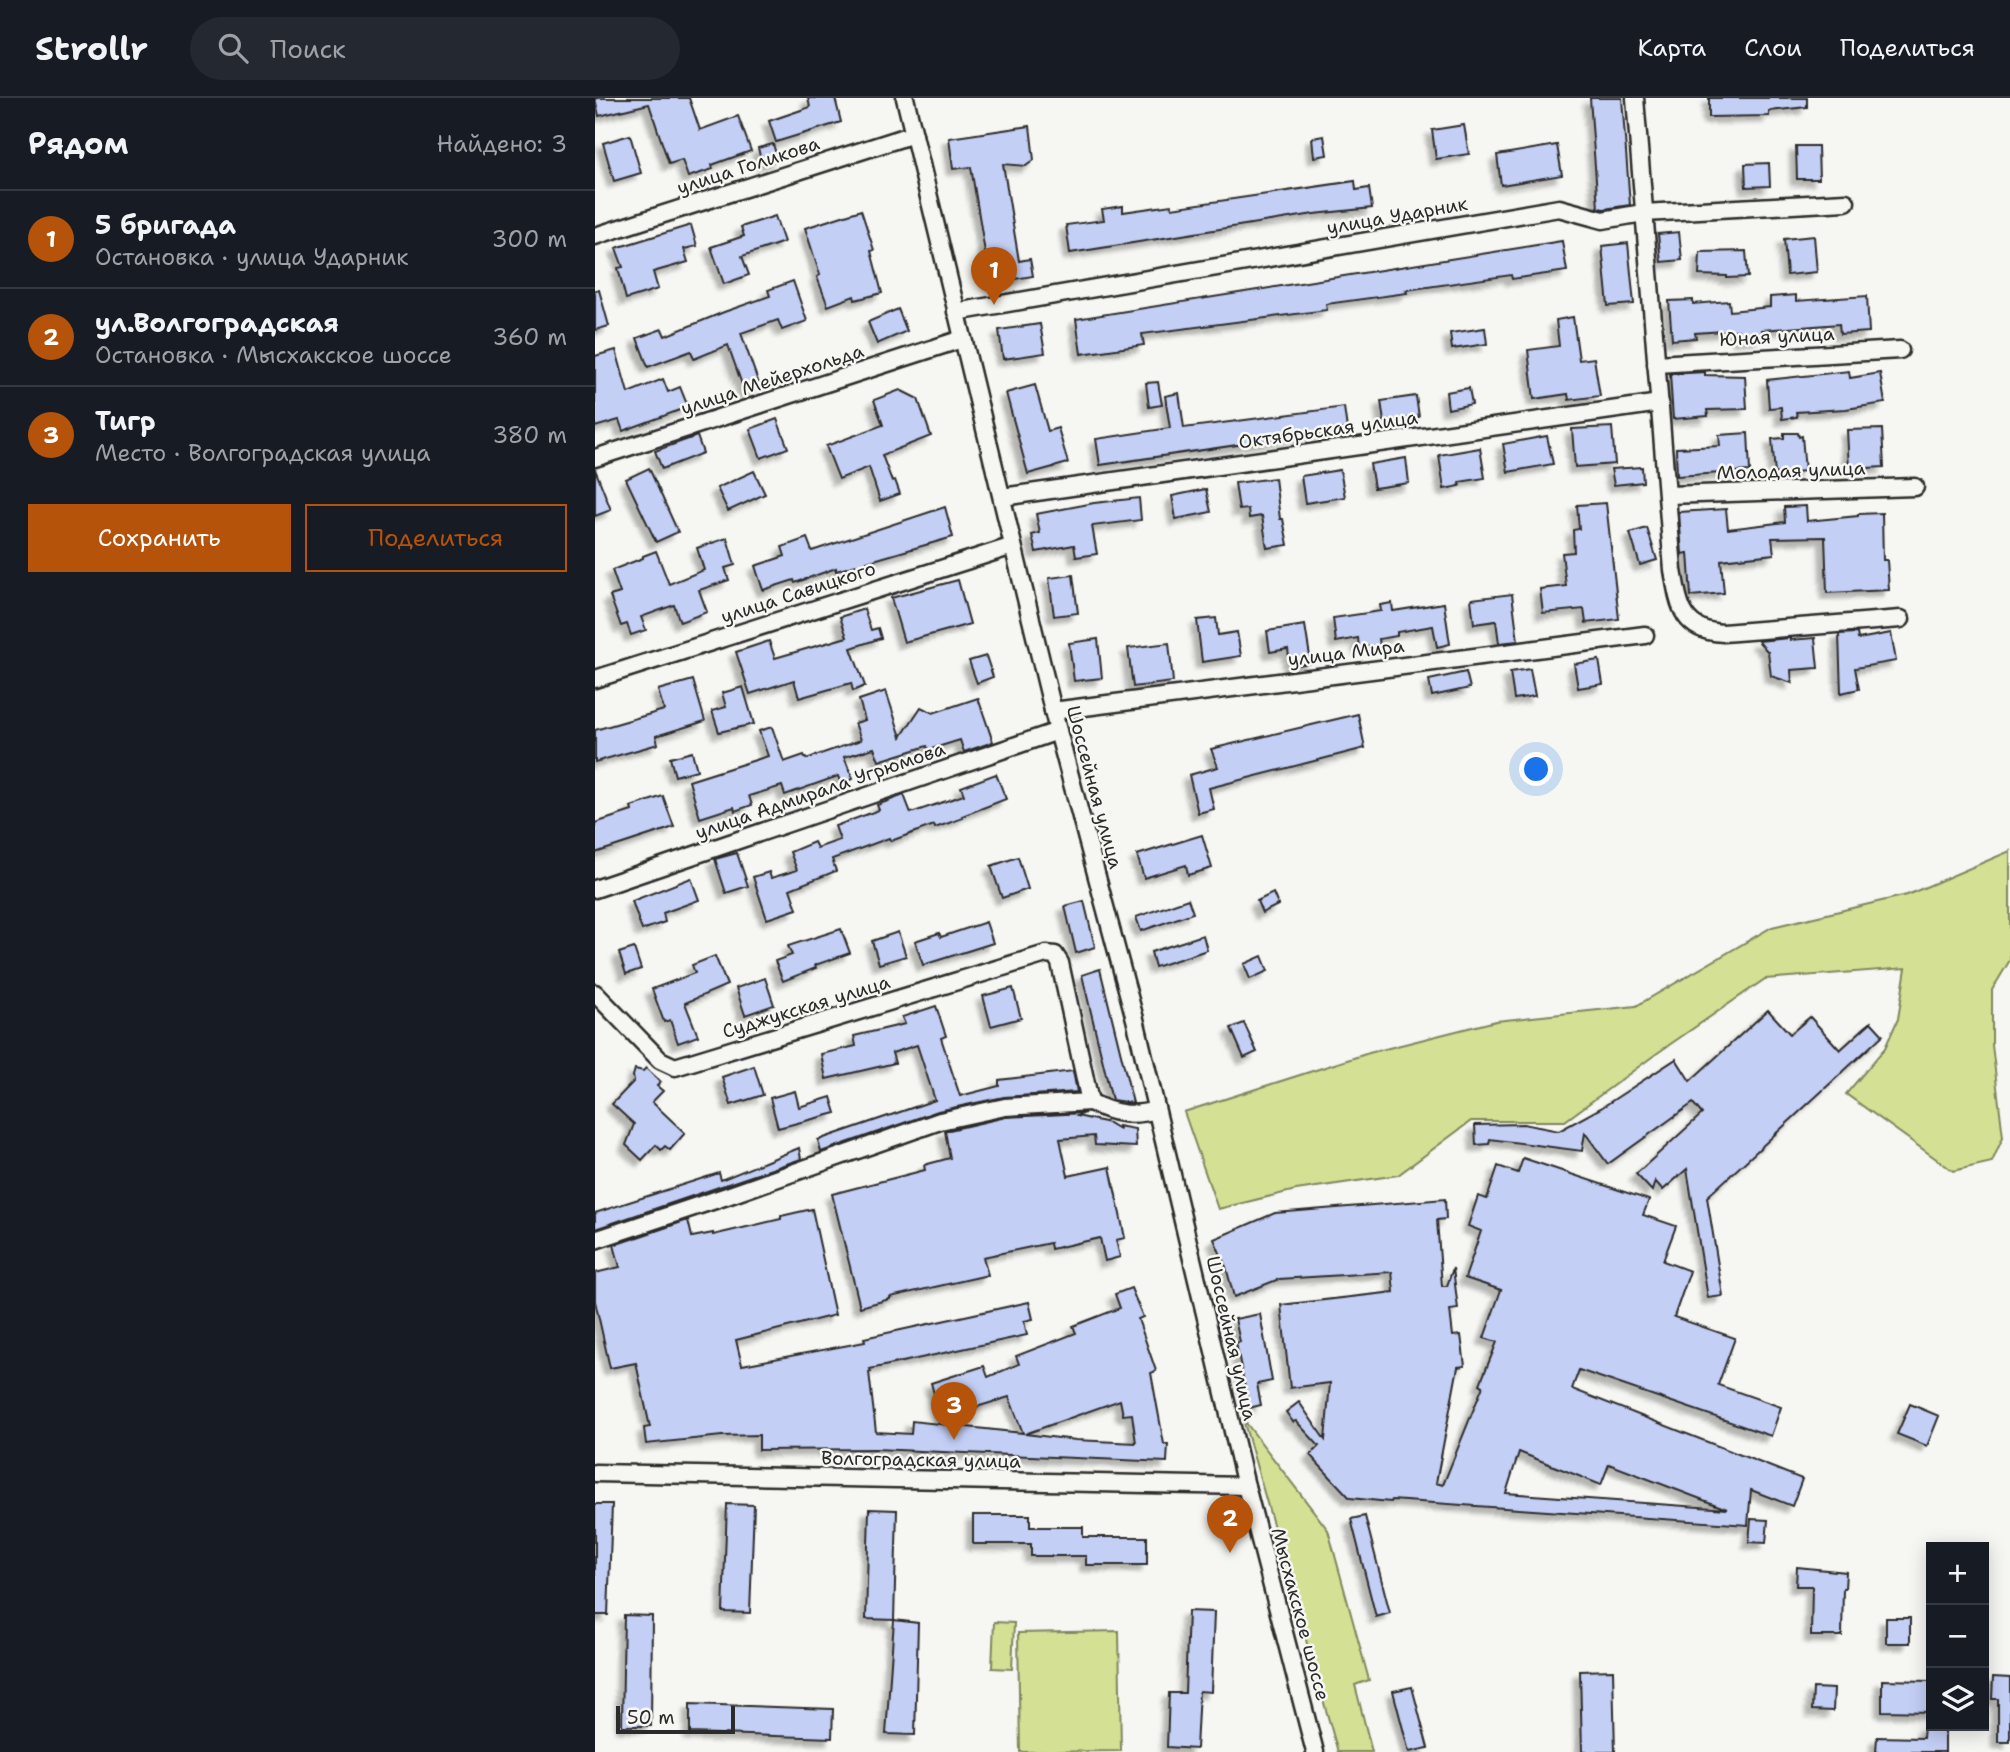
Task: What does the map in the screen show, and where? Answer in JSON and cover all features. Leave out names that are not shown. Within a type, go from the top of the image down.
[{"type":"street","name":"Шоссейная улица","points":[[905,98],[1053,712],[1135,1019],[1246,1486]]},
{"type":"street","points":[[1635,98],[1677,598],[1684,614],[1695,627],[1723,633],[1901,620]]},
{"type":"street","name":"улица Голикова","points":[[595,236],[914,134]]},
{"type":"street","name":"улица Ударник","points":[[956,312],[1559,208],[1603,220],[1643,213],[1846,202]]},
{"type":"street","name":"улица Мейерхольда","points":[[595,458],[963,340]]},
{"type":"street","name":"Юная улица","points":[[1656,364],[1900,350]]},
{"type":"street","name":"Октябрьская улица","points":[[1002,497],[1660,403]]},
{"type":"street","name":"Молодая улица","points":[[1668,495],[1915,488]]},
{"type":"street","name":"улица Савицкого","points":[[595,679],[1013,546]]},
{"type":"street","name":"улица Мира","points":[[1053,712],[1645,635]]},
{"type":"street","name":"улица Адмирала Угрюмова","points":[[595,889],[1058,731]]},
{"type":"street","name":"Суджукская улица","points":[[595,993],[660,1060],[675,1067],[1046,954],[1055,955],[1060,963],[1090,1102]]},
{"type":"street","points":[[595,1240],[940,1121],[1006,1107],[1090,1102],[1123,1114],[1141,1114],[1156,1110]]},
{"type":"street","name":"Волгоградская улица","points":[[595,1473],[1246,1486]]},
{"type":"street","name":"Мысхакское шоссе","points":[[1246,1486],[1315,1752]]},
{"type":"green space","points":[[2010,851],[2010,960],[1992,990],[1992,1045],[2003,1137],[1992,1162],[1953,1171],[1846,1094],[1885,1048],[1898,1019],[1906,968],[1765,979],[1565,1121],[1471,1121],[1398,1175],[1296,1190],[1218,1209],[1184,1112],[1369,1053],[1496,1021],[1636,1006],[1772,927],[1907,895]]},
{"type":"green space","points":[[1243,1419],[1328,1530],[1369,1680],[1355,1685],[1372,1752],[1338,1752]]},
{"type":"green space","points":[[994,1622],[1014,1623],[1012,1669],[992,1668]]},
{"type":"green space","points":[[1119,1631],[1121,1751],[1020,1752],[1018,1633]]},
{"type":"building","points":[[595,98],[689,98],[700,130],[738,116],[751,151],[712,165],[713,169],[688,177],[682,160],[669,164],[649,104],[599,116]]},
{"type":"building","points":[[808,98],[835,98],[841,122],[776,142],[769,121],[810,107]]},
{"type":"building","points":[[1590,98],[1622,98],[1630,205],[1598,208]]},
{"type":"building","points":[[1709,98],[1807,98],[1807,107],[1769,111],[1769,116],[1709,117]]},
{"type":"building","points":[[1464,125],[1469,154],[1436,159],[1432,130]]},
{"type":"building","points":[[1030,126],[1034,160],[1026,166],[1003,164],[1019,261],[1030,259],[1033,276],[990,283],[971,167],[953,169],[949,138]]},
{"type":"building","points":[[630,135],[641,173],[614,181],[603,143]]},
{"type":"building","points":[[1324,136],[1327,155],[1314,157],[1312,138]]},
{"type":"building","points":[[773,144],[778,160],[762,164],[758,148]]},
{"type":"building","points":[[1557,145],[1562,175],[1501,185],[1497,155]]},
{"type":"building","points":[[1796,146],[1818,146],[1819,179],[1797,179]]},
{"type":"building","points":[[1769,163],[1770,186],[1746,187],[1745,164]]},
{"type":"building","points":[[1355,181],[1356,190],[1369,188],[1372,208],[1314,214],[1070,253],[1066,225],[1104,220],[1102,209],[1123,206],[1123,212],[1171,205],[1172,208]]},
{"type":"building","points":[[861,210],[874,250],[871,251],[882,293],[855,300],[854,296],[828,306],[817,277],[820,275],[805,228]]},
{"type":"building","points":[[775,216],[784,242],[742,256],[749,275],[724,284],[711,247],[744,236],[741,227]]},
{"type":"building","points":[[691,225],[697,246],[684,249],[688,262],[653,272],[658,289],[626,299],[618,268],[623,267],[616,248]]},
{"type":"building","points":[[1679,232],[1682,260],[1661,262],[1658,234]]},
{"type":"building","points":[[1814,236],[1817,272],[1787,275],[1784,239]]},
{"type":"building","points":[[1562,241],[1567,271],[1512,279],[1511,275],[1406,290],[1407,293],[1326,304],[1327,310],[1142,334],[1144,345],[1081,354],[1076,319]]},
{"type":"building","points":[[1628,243],[1634,304],[1608,306],[1602,246]]},
{"type":"building","points":[[1746,251],[1748,277],[1699,275],[1700,252]]},
{"type":"building","points":[[793,281],[807,321],[782,330],[778,320],[741,333],[760,387],[745,393],[728,345],[694,359],[691,351],[648,367],[637,338],[662,329],[665,336],[770,296],[768,290]]},
{"type":"building","points":[[595,290],[599,290],[609,326],[595,330]]},
{"type":"building","points":[[1796,295],[1796,301],[1867,296],[1869,332],[1840,334],[1839,324],[1761,330],[1762,337],[1739,339],[1738,330],[1695,333],[1696,338],[1672,340],[1669,301],[1693,300],[1693,304],[1729,301],[1730,311],[1770,307],[1770,297]]},
{"type":"building","points":[[898,309],[907,331],[877,344],[868,322]]},
{"type":"building","points":[[1573,317],[1579,360],[1594,358],[1600,396],[1569,400],[1568,394],[1534,399],[1528,350],[1559,346],[1556,320]]},
{"type":"building","points":[[1040,324],[1045,353],[1003,359],[999,330]]},
{"type":"building","points":[[1485,328],[1487,344],[1452,349],[1450,333]]},
{"type":"building","points":[[616,350],[628,393],[663,379],[668,392],[680,387],[688,407],[623,431],[619,420],[595,427],[595,356]]},
{"type":"building","points":[[1849,371],[1850,378],[1880,373],[1885,403],[1796,412],[1797,417],[1782,419],[1781,407],[1769,408],[1767,380]]},
{"type":"building","points":[[1705,372],[1705,375],[1745,376],[1747,409],[1707,410],[1708,416],[1673,419],[1670,374]]},
{"type":"building","points":[[1158,382],[1162,405],[1149,407],[1146,383]]},
{"type":"building","points":[[1035,385],[1048,431],[1058,428],[1068,463],[1028,474],[1006,393]]},
{"type":"building","points":[[1469,388],[1472,404],[1448,409],[1446,392]]},
{"type":"building","points":[[900,390],[918,399],[931,436],[882,455],[900,494],[880,501],[869,467],[839,479],[826,446],[883,425],[874,400]]},
{"type":"building","points":[[1179,393],[1184,428],[1344,407],[1347,429],[1100,465],[1096,439],[1170,428],[1165,396]]},
{"type":"building","points":[[1416,396],[1419,417],[1384,422],[1381,401]]},
{"type":"building","points":[[777,419],[788,448],[761,458],[750,429]]},
{"type":"building","points":[[1612,427],[1615,464],[1575,467],[1572,429]]},
{"type":"building","points":[[1882,429],[1884,467],[1849,469],[1847,430]]},
{"type":"building","points":[[1748,433],[1750,471],[1677,476],[1676,448],[1720,446],[1719,435]]},
{"type":"building","points":[[1784,433],[1798,433],[1799,437],[1802,436],[1805,471],[1775,474],[1772,439],[1784,438]]},
{"type":"building","points":[[697,436],[703,453],[662,469],[655,451]]},
{"type":"building","points":[[1547,436],[1553,464],[1508,472],[1503,444]]},
{"type":"building","points":[[1480,448],[1485,478],[1459,482],[1460,486],[1444,489],[1439,455]]},
{"type":"building","points":[[1406,458],[1409,483],[1374,488],[1370,464]]},
{"type":"building","points":[[1642,467],[1643,482],[1614,485],[1611,469]]},
{"type":"building","points":[[649,468],[678,532],[656,542],[626,479]]},
{"type":"building","points":[[595,469],[611,510],[595,516]]},
{"type":"building","points":[[1340,470],[1345,497],[1305,503],[1301,476]]},
{"type":"building","points":[[754,471],[765,494],[728,511],[717,488]]},
{"type":"building","points":[[1275,478],[1280,519],[1283,519],[1288,545],[1267,548],[1262,516],[1249,518],[1248,509],[1239,510],[1235,483]]},
{"type":"building","points":[[1206,489],[1211,512],[1176,519],[1172,496]]},
{"type":"building","points":[[1139,498],[1141,520],[1092,526],[1097,554],[1076,557],[1074,545],[1036,552],[1032,535],[1040,533],[1036,514]]},
{"type":"building","points":[[1606,503],[1619,619],[1586,623],[1584,609],[1543,613],[1540,589],[1566,586],[1562,553],[1574,552],[1573,530],[1579,529],[1577,505]]},
{"type":"building","points":[[1806,506],[1807,521],[1882,513],[1883,560],[1887,560],[1889,590],[1827,593],[1825,537],[1772,538],[1774,554],[1721,560],[1724,593],[1691,596],[1688,553],[1682,554],[1679,512],[1726,509],[1728,529],[1785,522],[1784,507]]},
{"type":"building","points":[[945,507],[953,537],[763,590],[755,566],[785,556],[782,547],[807,538],[812,551]]},
{"type":"building","points":[[1647,528],[1657,560],[1640,565],[1630,533]]},
{"type":"building","points":[[727,538],[735,565],[725,568],[729,580],[699,590],[707,612],[680,622],[674,605],[641,617],[646,630],[631,635],[627,624],[621,626],[610,596],[620,593],[612,570],[656,551],[669,584],[704,570],[697,548]]},
{"type":"building","points":[[1073,575],[1078,613],[1054,616],[1049,578]]},
{"type":"building","points":[[958,580],[970,624],[904,642],[891,598]]},
{"type":"building","points":[[1512,594],[1518,641],[1499,643],[1496,621],[1474,624],[1471,599]]},
{"type":"building","points":[[1392,603],[1393,611],[1444,603],[1450,644],[1437,647],[1433,626],[1397,632],[1397,636],[1379,639],[1380,645],[1359,648],[1358,638],[1336,642],[1333,618],[1381,611],[1380,605]]},
{"type":"building","points":[[864,609],[871,630],[878,628],[881,638],[851,648],[865,686],[853,691],[851,683],[799,698],[794,680],[750,694],[736,652],[769,641],[775,658],[847,637],[840,617]]},
{"type":"building","points":[[1216,618],[1218,635],[1237,632],[1241,656],[1202,662],[1197,620]]},
{"type":"building","points":[[1305,625],[1311,663],[1290,666],[1288,649],[1270,652],[1267,631]]},
{"type":"building","points":[[1857,633],[1858,639],[1891,633],[1896,661],[1855,668],[1859,689],[1841,693],[1839,634]]},
{"type":"building","points":[[1815,638],[1818,668],[1791,670],[1792,683],[1771,676],[1768,652],[1758,641]]},
{"type":"building","points":[[1098,639],[1102,678],[1074,681],[1069,643]]},
{"type":"building","points":[[1169,643],[1173,682],[1133,687],[1128,648]]},
{"type":"building","points":[[986,656],[993,677],[977,683],[969,661]]},
{"type":"building","points":[[1599,660],[1603,684],[1578,688],[1574,664]]},
{"type":"building","points":[[1530,669],[1535,696],[1514,699],[1510,672]]},
{"type":"building","points":[[1466,672],[1470,688],[1432,696],[1429,680]]},
{"type":"building","points":[[693,680],[705,721],[656,736],[658,744],[595,762],[595,730],[664,710],[658,690]]},
{"type":"building","points":[[743,687],[754,724],[719,732],[712,711],[726,707],[722,693]]},
{"type":"building","points":[[886,691],[901,737],[921,707],[933,713],[978,698],[993,742],[964,752],[960,740],[928,750],[927,746],[879,761],[874,748],[844,757],[853,779],[841,784],[838,776],[785,795],[782,786],[749,796],[752,805],[735,811],[734,807],[700,818],[689,781],[768,756],[759,731],[772,727],[784,762],[804,755],[806,759],[861,740],[855,723],[865,720],[859,700]]},
{"type":"building","points":[[1358,714],[1365,748],[1209,788],[1214,809],[1198,813],[1189,775],[1218,767],[1211,749]]},
{"type":"building","points":[[692,752],[697,770],[675,776],[670,758]]},
{"type":"building","points":[[996,774],[1006,799],[935,828],[934,825],[891,841],[889,838],[832,859],[836,871],[790,889],[797,909],[767,919],[753,877],[769,872],[771,878],[797,870],[790,852],[814,842],[817,848],[840,840],[835,826],[879,810],[877,805],[904,795],[911,813],[964,795],[961,787]]},
{"type":"building","points":[[663,796],[674,827],[595,853],[595,823],[632,811],[631,807]]},
{"type":"building","points":[[1202,835],[1212,868],[1188,875],[1186,865],[1144,878],[1137,855]]},
{"type":"building","points":[[737,853],[748,886],[726,893],[715,859]]},
{"type":"building","points":[[1018,857],[1028,889],[1002,898],[991,866]]},
{"type":"building","points":[[691,878],[699,900],[663,913],[665,922],[642,930],[632,901]]},
{"type":"building","points":[[1273,893],[1278,905],[1262,913],[1257,901]]},
{"type":"building","points":[[1188,899],[1193,913],[1141,931],[1136,917]]},
{"type":"building","points":[[1084,901],[1095,947],[1076,953],[1065,906]]},
{"type":"building","points":[[986,922],[993,943],[923,965],[915,941],[939,933],[941,937]]},
{"type":"building","points":[[841,929],[850,953],[815,965],[816,968],[783,981],[775,961],[792,955],[788,946]]},
{"type":"building","points":[[898,932],[906,956],[879,964],[872,941]]},
{"type":"building","points":[[1203,935],[1207,950],[1155,967],[1151,952]]},
{"type":"building","points":[[634,948],[641,969],[626,974],[619,953]]},
{"type":"building","points":[[715,956],[727,985],[685,1003],[698,1036],[678,1043],[670,1020],[664,1022],[652,989],[695,973],[692,965]]},
{"type":"building","points":[[1262,956],[1268,971],[1250,979],[1244,964]]},
{"type":"building","points":[[1100,969],[1133,1103],[1112,1100],[1082,975]]},
{"type":"building","points":[[765,978],[774,1005],[745,1015],[736,988]]},
{"type":"building","points":[[1013,988],[1021,1018],[991,1026],[983,996]]},
{"type":"building","points":[[936,1006],[946,1036],[941,1038],[960,1096],[999,1086],[999,1080],[1073,1071],[1077,1092],[1004,1097],[938,1111],[821,1152],[818,1140],[935,1100],[917,1045],[892,1053],[895,1063],[826,1079],[821,1054],[856,1046],[854,1036],[905,1024],[902,1017]]},
{"type":"building","points":[[1768,1010],[1790,1034],[1810,1017],[1840,1050],[1871,1022],[1883,1035],[1707,1197],[1723,1296],[1708,1298],[1687,1169],[1663,1190],[1655,1181],[1652,1191],[1636,1174],[1702,1114],[1693,1103],[1608,1164],[1585,1133],[1582,1151],[1490,1139],[1489,1144],[1476,1145],[1475,1125],[1523,1124],[1559,1131],[1601,1108],[1676,1059],[1690,1081]]},
{"type":"building","points":[[1244,1023],[1257,1052],[1244,1058],[1231,1028]]},
{"type":"building","points":[[754,1066],[763,1095],[731,1105],[722,1077]]},
{"type":"building","points":[[646,1068],[661,1082],[657,1086],[663,1091],[652,1102],[685,1133],[670,1150],[665,1146],[661,1150],[656,1145],[642,1160],[626,1145],[634,1124],[612,1104],[634,1081],[635,1069],[643,1071]]},
{"type":"building","points":[[795,1091],[799,1107],[831,1097],[836,1113],[778,1128],[770,1098]]},
{"type":"building","points":[[1085,1113],[1077,1116],[1109,1123],[1119,1129],[1118,1126],[1135,1129],[1136,1147],[1095,1145],[1094,1136],[1060,1139],[1068,1176],[1110,1167],[1125,1238],[1116,1240],[1120,1257],[1105,1261],[1100,1238],[1051,1249],[1050,1243],[983,1257],[988,1275],[890,1297],[860,1307],[832,1194],[925,1170],[924,1165],[950,1158],[945,1131],[1006,1117]]},
{"type":"building","points":[[799,1148],[801,1159],[595,1229],[595,1213],[719,1173],[721,1180]]},
{"type":"building","points":[[1523,1158],[1649,1200],[1643,1215],[1676,1226],[1663,1261],[1690,1271],[1674,1317],[1735,1338],[1718,1385],[1781,1407],[1771,1436],[1579,1370],[1572,1389],[1802,1479],[1792,1506],[1751,1490],[1748,1525],[1350,1498],[1310,1455],[1319,1446],[1286,1412],[1299,1402],[1325,1440],[1330,1383],[1290,1388],[1281,1305],[1394,1292],[1392,1272],[1279,1279],[1234,1297],[1226,1267],[1214,1239],[1275,1213],[1445,1199],[1446,1219],[1437,1220],[1442,1286],[1447,1286],[1453,1268],[1458,1309],[1450,1310],[1453,1336],[1461,1335],[1465,1366],[1458,1367],[1436,1483],[1443,1485],[1483,1386],[1480,1384],[1497,1342],[1484,1338],[1501,1290],[1465,1278],[1481,1231],[1468,1226],[1478,1196],[1487,1199],[1498,1166],[1518,1173]],"holes":[[[1519,1452],[1601,1485],[1609,1464],[1727,1509],[1506,1493]]]},
{"type":"building","points":[[812,1209],[835,1315],[736,1340],[742,1365],[865,1342],[864,1338],[1029,1302],[1033,1319],[1024,1321],[1027,1335],[870,1369],[869,1372],[876,1432],[911,1434],[912,1421],[1023,1433],[1009,1397],[941,1418],[931,1383],[984,1366],[988,1377],[1019,1364],[1016,1356],[1076,1333],[1073,1326],[1120,1308],[1115,1294],[1131,1288],[1143,1317],[1138,1319],[1156,1371],[1151,1373],[1164,1444],[1168,1444],[1167,1462],[875,1449],[759,1450],[759,1435],[646,1444],[644,1428],[650,1427],[636,1363],[610,1368],[595,1301],[595,1273],[620,1267],[614,1245],[688,1220],[692,1237],[713,1235],[781,1219],[781,1216]],"holes":[[[1120,1400],[1123,1415],[1132,1414],[1136,1443],[1025,1434]]]},
{"type":"building","points":[[1260,1314],[1272,1381],[1257,1384],[1261,1405],[1249,1408],[1236,1343],[1240,1342],[1235,1319]]},
{"type":"building","points":[[1910,1404],[1939,1416],[1927,1446],[1897,1434]]},
{"type":"building","points":[[595,1504],[612,1504],[608,1615],[595,1615]]},
{"type":"building","points":[[727,1504],[754,1505],[750,1613],[723,1612]]},
{"type":"building","points":[[869,1509],[897,1510],[894,1620],[866,1619]]},
{"type":"building","points":[[973,1515],[1030,1515],[1030,1527],[1083,1527],[1083,1537],[1147,1537],[1147,1565],[1086,1565],[1086,1556],[1031,1556],[1031,1544],[973,1544]]},
{"type":"building","points":[[1365,1516],[1390,1613],[1376,1617],[1351,1519]]},
{"type":"building","points":[[1751,1519],[1768,1520],[1766,1543],[1749,1542]]},
{"type":"building","points":[[1797,1567],[1846,1572],[1842,1636],[1811,1636],[1812,1586],[1796,1586]]},
{"type":"building","points":[[1188,1611],[1214,1612],[1211,1692],[1199,1691],[1196,1749],[1167,1747],[1169,1693],[1185,1693]]},
{"type":"building","points":[[624,1615],[652,1616],[651,1726],[622,1726]]},
{"type":"building","points":[[1886,1618],[1910,1618],[1910,1643],[1886,1643]]},
{"type":"building","points":[[894,1620],[918,1623],[915,1735],[886,1734]]},
{"type":"building","points":[[1613,1670],[1615,1752],[1582,1752],[1580,1671]]},
{"type":"building","points":[[1993,1677],[2010,1678],[2010,1742],[1998,1742],[1998,1699],[1992,1699]]},
{"type":"building","points":[[1882,1680],[1926,1681],[1926,1712],[1882,1711]]},
{"type":"building","points":[[1412,1687],[1428,1748],[1409,1752],[1393,1691]]},
{"type":"building","points":[[1813,1688],[1834,1689],[1833,1711],[1812,1710]]},
{"type":"building","points":[[690,1704],[833,1709],[832,1738],[690,1733]]},
{"type":"building","points":[[1924,1726],[1926,1731],[1945,1731],[1945,1752],[1876,1752],[1877,1737],[1923,1738]]},
{"type":"place","name":"5 бригада","points":[[994,305]]},
{"type":"place","name":"Тигр","points":[[954,1440]]},
{"type":"place","name":"ул.Волгоградская","points":[[1230,1553]]}]
